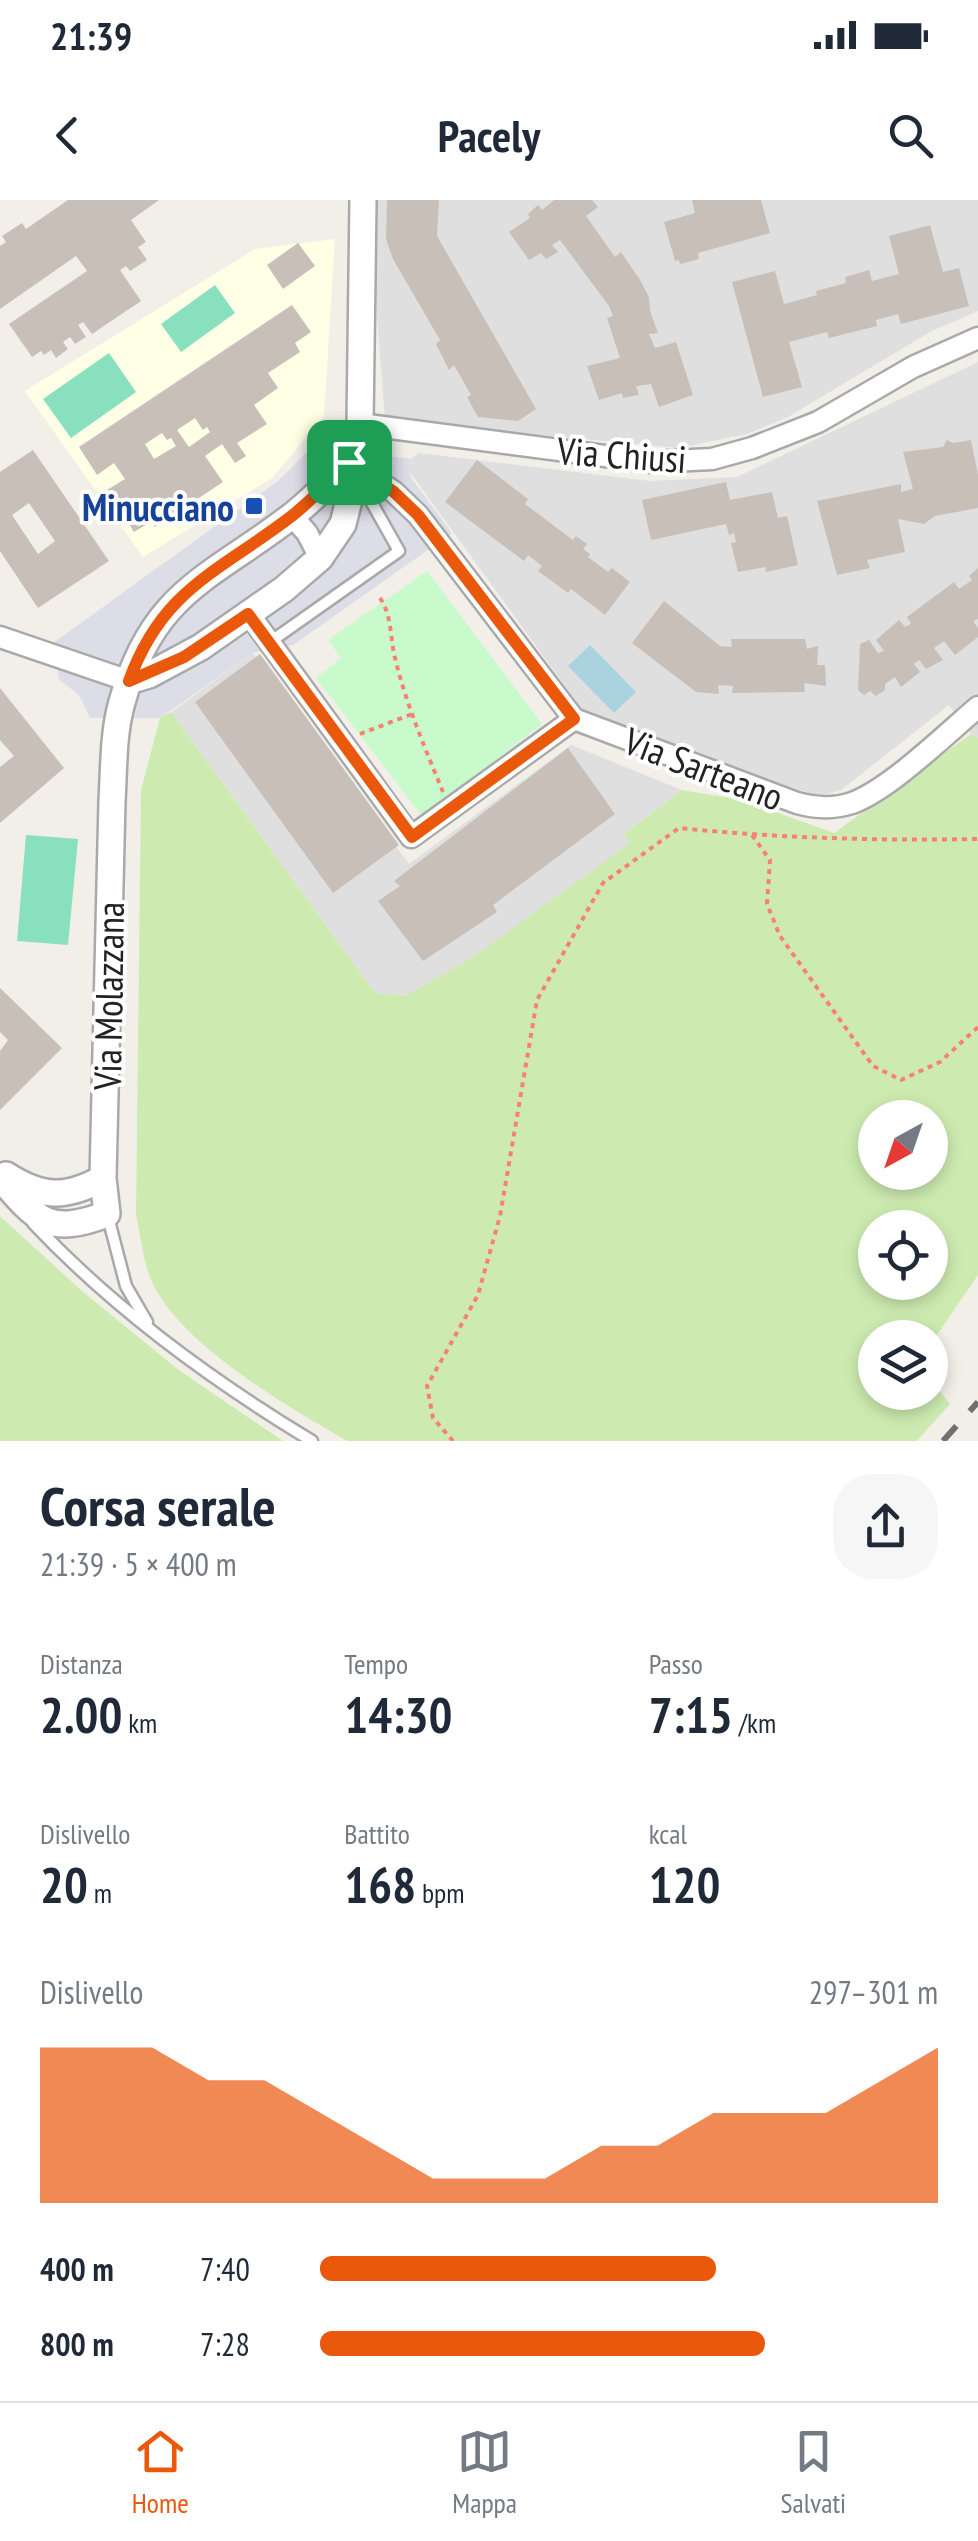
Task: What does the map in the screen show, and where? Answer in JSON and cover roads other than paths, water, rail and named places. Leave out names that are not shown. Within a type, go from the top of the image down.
[{"type":"street","points":[[0,637],[129,681],[184,657],[320,558],[346,516],[352,488],[349,462],[360,424],[363,200]]},
{"type":"street","name":"Via Chiusi","points":[[360,424],[651,462],[712,459],[818,422],[913,367],[978,338]]},
{"type":"street","name":"Via Molazzana","points":[[107,1214],[103,1178],[112,801],[117,728],[129,681],[146,641],[182,594],[292,516],[349,462]]},
{"type":"street","name":"Via Sarteano","points":[[349,462],[394,492],[432,532],[574,719],[798,803],[824,808],[853,802],[876,791],[978,707]]},
{"type":"street","points":[[292,516],[308,533],[320,558]]},
{"type":"street","points":[[248,614],[412,837],[574,719]]},
{"type":"street","points":[[0,1177],[49,1194],[76,1190],[103,1178]]},
{"type":"street","points":[[0,1177],[23,1204],[47,1223],[66,1226],[107,1214]]},
{"type":"lane","points":[[270,643],[398,551],[349,462]]},
{"type":"lane","points":[[0,1177],[82,1272],[157,1335],[255,1406],[312,1441]]},
{"type":"lane","name":"Via Molazzana","points":[[107,1214],[118,1262],[133,1300],[157,1335]]},
{"type":"water","points":[[590,645],[636,692],[614,713],[568,666]]},
{"type":"railway","points":[[943,1441],[978,1402]]},
{"type":"place","name":"Minucciano","points":[[254,506]]}]
